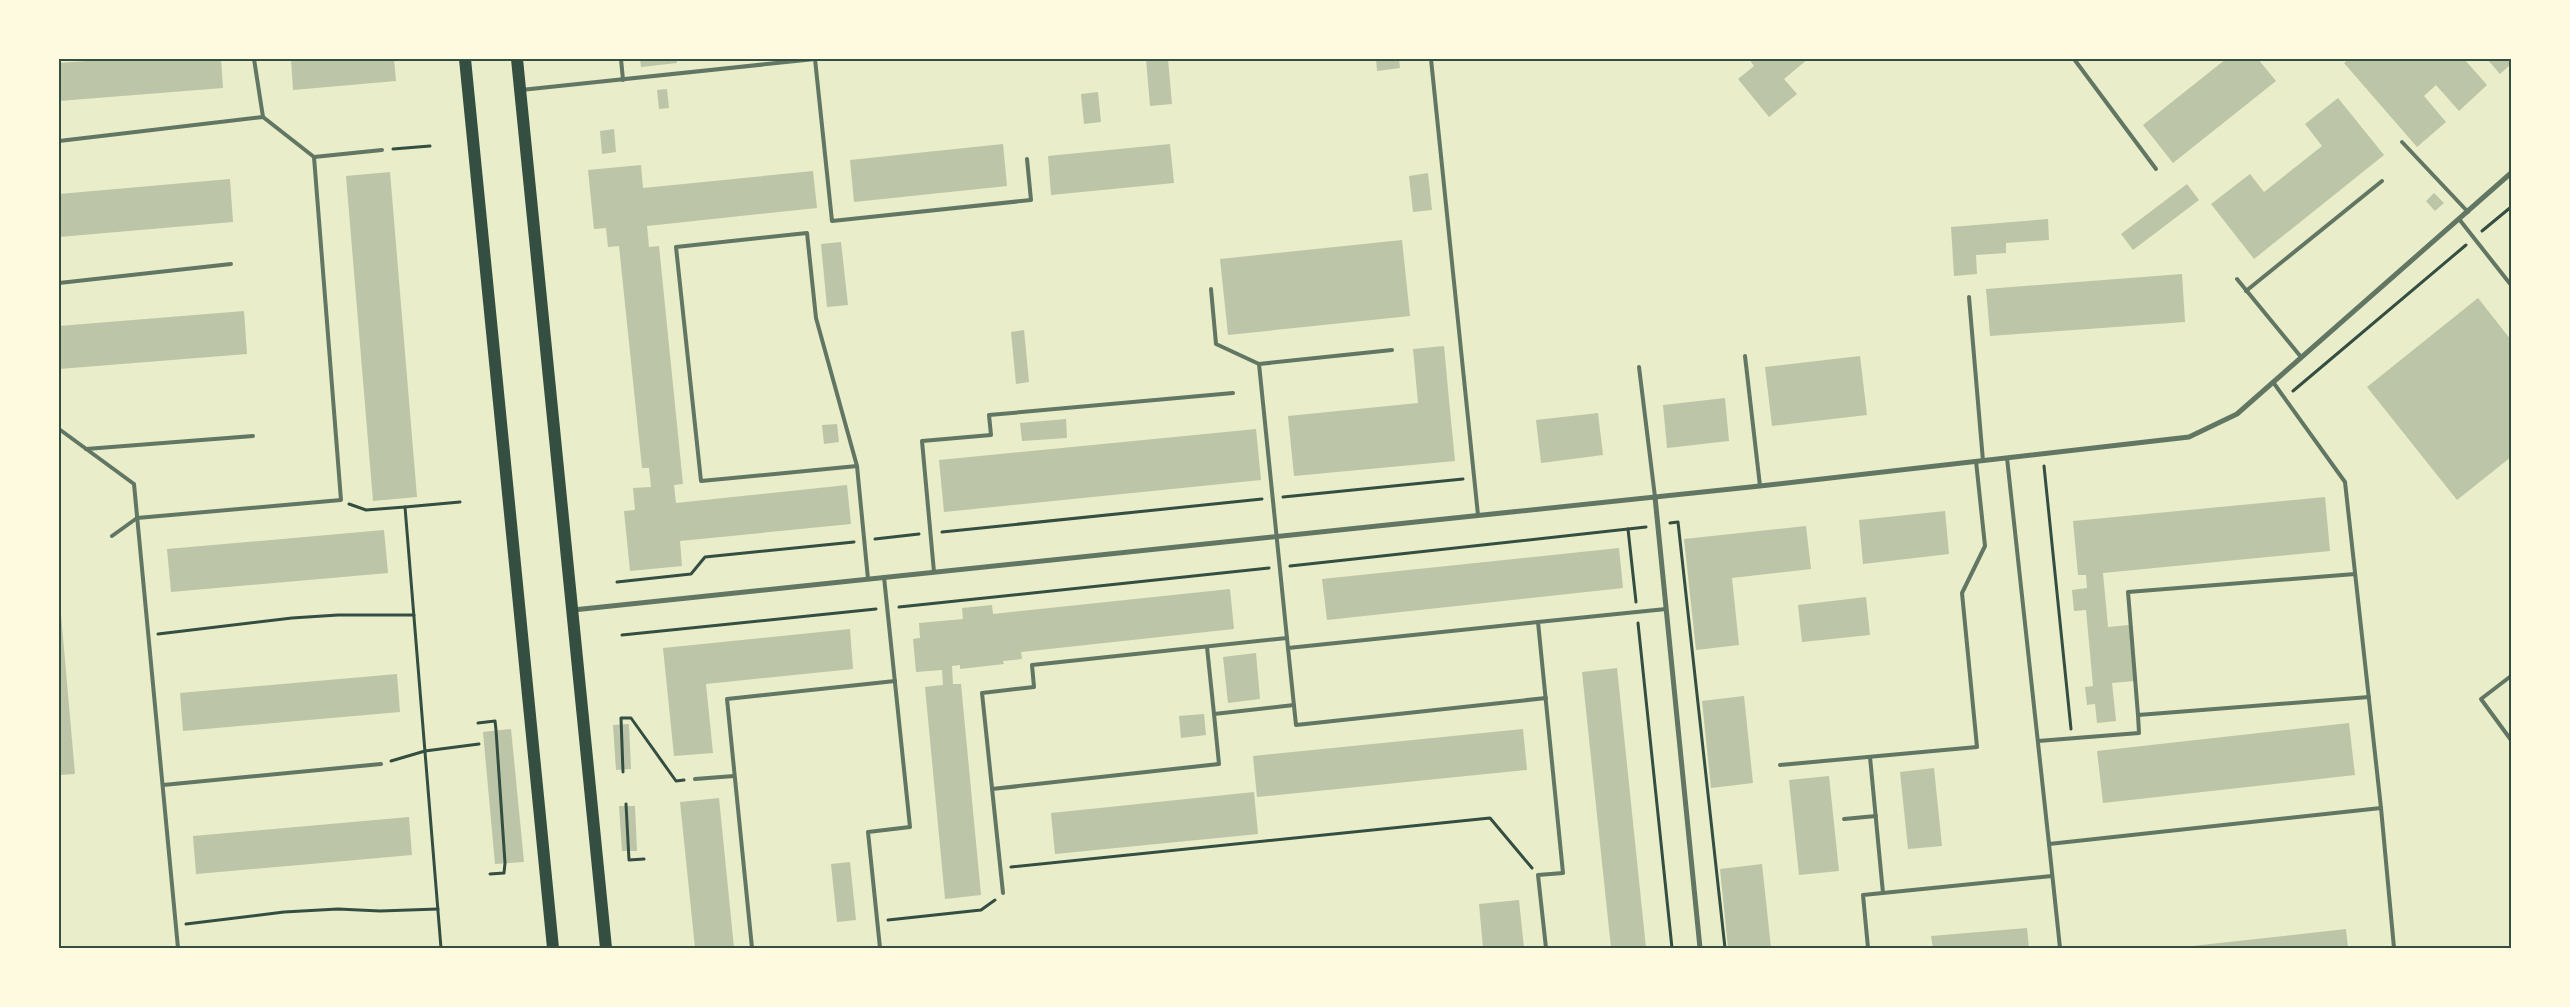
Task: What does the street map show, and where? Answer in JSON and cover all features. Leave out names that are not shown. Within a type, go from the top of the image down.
[{"type":"main road","points":[[465,59],[553,948]]},
{"type":"main road","points":[[517,59],[606,948]]},
{"type":"street","points":[[572,610],[1760,486],[2189,438],[2237,414],[2511,173]]},
{"type":"street","points":[[1655,497],[1700,948]]},
{"type":"lane","points":[[254,59],[263,117],[314,157],[382,150]]},
{"type":"lane","points":[[621,59],[623,80]]},
{"type":"lane","points":[[520,91],[815,59],[832,221],[1031,200],[1027,159]]},
{"type":"lane","points":[[1431,59],[1478,515]]},
{"type":"lane","points":[[2074,59],[2077,60],[2156,169]]},
{"type":"lane","points":[[59,141],[263,117]]},
{"type":"lane","points":[[2402,142],[2468,212]]},
{"type":"lane","points":[[112,536],[137,518],[341,500],[314,157]]},
{"type":"lane","points":[[2246,291],[2382,181]]},
{"type":"lane","points":[[2459,219],[2511,285]]},
{"type":"lane","points":[[857,466],[701,481],[676,247],[806,233],[816,318],[857,466],[868,579]]},
{"type":"lane","points":[[59,283],[231,264]]},
{"type":"lane","points":[[2236,280],[2301,357]]},
{"type":"lane","points":[[1211,288],[1216,344],[1259,364],[1392,350]]},
{"type":"lane","points":[[1969,297],[1983,461]]},
{"type":"lane","points":[[1745,356],[1760,486]]},
{"type":"lane","points":[[1259,364],[1296,725],[1546,698]]},
{"type":"lane","points":[[1639,367],[1655,497]]},
{"type":"lane","points":[[2273,382],[2345,482],[2381,808],[2394,948]]},
{"type":"lane","points":[[934,572],[922,441],[990,435],[989,416],[1232,393]]},
{"type":"lane","points":[[59,429],[134,484],[178,948]]},
{"type":"lane","points":[[86,449],[253,436]]},
{"type":"lane","points":[[2007,458],[2060,948]]},
{"type":"lane","points":[[1780,765],[1977,747],[1962,593],[1985,546],[1976,461]]},
{"type":"lane","points":[[2038,741],[2139,734],[2128,592],[2355,574]]},
{"type":"lane","points":[[880,948],[868,832],[910,828],[884,578]]},
{"type":"lane","points":[[1288,648],[1666,609]]},
{"type":"lane","points":[[1538,622],[1563,873],[1538,875],[1546,948]]},
{"type":"lane","points":[[1004,893],[982,693],[1034,688],[1032,665],[1287,638]]},
{"type":"lane","points":[[992,788],[1219,764],[1207,647]]},
{"type":"lane","points":[[2511,676],[2481,699],[2511,740]]},
{"type":"lane","points":[[752,948],[727,699],[895,681]]},
{"type":"lane","points":[[2138,715],[2368,697]]},
{"type":"lane","points":[[1214,714],[1294,705]]},
{"type":"lane","points":[[1870,757],[1883,893]]},
{"type":"lane","points":[[163,785],[381,764]]},
{"type":"lane","points":[[695,779],[734,776]]},
{"type":"lane","points":[[2049,844],[2381,808]]},
{"type":"lane","points":[[1844,818],[1876,816]]},
{"type":"lane","points":[[1868,948],[1863,895],[2052,876]]},
{"type":"path","points":[[382,150],[430,146]]},
{"type":"path","points":[[2285,398],[2511,207]]},
{"type":"path","points":[[2042,454],[2072,739]]},
{"type":"path","points":[[617,582],[691,574],[705,557],[1475,478]]},
{"type":"path","points":[[341,500],[366,510],[460,502]]},
{"type":"path","points":[[405,506],[442,948]]},
{"type":"path","points":[[1628,529],[1678,522],[1725,948]]},
{"type":"path","points":[[148,635],[292,618],[338,615],[414,615]]},
{"type":"path","points":[[623,772],[621,718],[631,718],[676,781],[695,779]]},
{"type":"path","points":[[478,723],[495,721],[505,863],[504,873],[490,874]]},
{"type":"path","points":[[381,764],[425,751],[479,744]]},
{"type":"path","points":[[626,804],[629,860],[644,859]]},
{"type":"path","points":[[1001,868],[1490,818],[1538,875]]},
{"type":"path","points":[[877,921],[982,910],[1004,893]]},
{"type":"path","points":[[176,925],[284,912],[338,909],[380,911],[438,909]]},
{"type":"building","points":[[114,59],[221,59],[223,88],[59,101],[59,63]]},
{"type":"building","points":[[291,59],[394,59],[396,81],[293,90]]},
{"type":"building","points":[[640,59],[676,59],[677,63],[641,67]]},
{"type":"building","points":[[1077,59],[1091,59],[1091,60],[1077,61]]},
{"type":"building","points":[[1146,59],[1168,59],[1172,104],[1150,106]]},
{"type":"building","points":[[1376,59],[1399,59],[1400,68],[1377,71]]},
{"type":"building","points":[[1749,59],[1808,59],[1784,79],[1797,94],[1769,117],[1738,79],[1754,66]]},
{"type":"building","points":[[2226,59],[2258,59],[2276,81],[2173,163],[2143,125]]},
{"type":"building","points":[[2349,59],[2467,59],[2465,60],[2487,85],[2459,111],[2436,85],[2424,96],[2446,122],[2417,147],[2344,63]]},
{"type":"building","points":[[2487,59],[2511,59],[2511,64],[2500,74]]},
{"type":"building","points":[[667,89],[669,108],[659,109],[657,90]]},
{"type":"building","points":[[1098,92],[1101,122],[1084,124],[1081,94]]},
{"type":"building","points":[[2338,98],[2384,155],[2254,259],[2211,204],[2250,174],[2264,192],[2322,146],[2305,124]]},
{"type":"building","points":[[614,129],[616,152],[602,154],[600,131]]},
{"type":"building","points":[[1003,144],[1007,186],[854,202],[850,160]]},
{"type":"building","points":[[1170,144],[1174,183],[1051,195],[1048,156]]},
{"type":"building","points":[[641,165],[643,188],[813,171],[817,208],[647,226],[649,247],[659,246],[683,484],[674,485],[676,503],[847,485],[851,524],[680,541],[682,566],[630,571],[624,511],[635,510],[633,488],[651,487],[649,468],[642,468],[619,246],[608,247],[606,228],[594,229],[588,170]]},
{"type":"building","points":[[390,172],[417,497],[373,501],[346,176]]},
{"type":"building","points":[[1428,173],[1432,210],[1413,212],[1409,176]]},
{"type":"building","points":[[230,179],[233,222],[59,237],[59,194]]},
{"type":"building","points":[[2187,184],[2199,200],[2133,250],[2121,234]]},
{"type":"building","points":[[2434,193],[2444,203],[2435,211],[2426,201]]},
{"type":"building","points":[[2048,219],[2049,240],[2006,243],[2006,253],[1976,255],[1977,274],[1954,276],[1951,227]]},
{"type":"building","points":[[1402,240],[1410,316],[1228,335],[1220,259]]},
{"type":"building","points":[[841,242],[848,305],[827,307],[821,244]]},
{"type":"building","points":[[2182,274],[2185,322],[1990,336],[1986,289]]},
{"type":"building","points":[[2478,298],[2511,340],[2511,457],[2457,500],[2367,387]]},
{"type":"building","points":[[244,311],[247,354],[59,369],[59,326]]},
{"type":"building","points":[[1024,330],[1029,382],[1016,384],[1011,332]]},
{"type":"building","points":[[1444,346],[1455,461],[1294,476],[1288,416],[1418,403],[1413,349]]},
{"type":"building","points":[[1860,356],[1867,415],[1772,426],[1765,367]]},
{"type":"building","points":[[1725,398],[1729,441],[1667,448],[1663,405]]},
{"type":"building","points":[[1598,413],[1603,455],[1541,463],[1536,420]]},
{"type":"building","points":[[1066,419],[1067,438],[1022,441],[1020,423]]},
{"type":"building","points":[[837,424],[839,442],[824,444],[822,425]]},
{"type":"building","points":[[1256,429],[1261,480],[944,512],[939,460]]},
{"type":"building","points":[[2325,497],[2330,551],[2103,573],[2108,627],[2129,625],[2134,681],[2112,683],[2116,721],[2097,723],[2095,704],[2087,705],[2085,687],[2093,686],[2086,610],[2074,611],[2072,590],[2087,588],[2086,575],[2078,575],[2073,521]]},
{"type":"building","points":[[1945,511],[1949,554],[1863,564],[1859,520]]},
{"type":"building","points":[[1806,526],[1811,569],[1732,578],[1739,645],[1696,650],[1684,539]]},
{"type":"building","points":[[384,530],[388,573],[171,592],[167,549]]},
{"type":"building","points":[[1619,548],[1623,588],[1327,620],[1322,579]]},
{"type":"building","points":[[1230,589],[1234,629],[1021,652],[1022,659],[1003,661],[1004,664],[960,669],[960,665],[952,666],[953,684],[961,684],[981,895],[945,899],[925,687],[943,685],[942,670],[916,672],[913,639],[920,638],[919,623],[963,619],[962,608],[992,605],[993,614]]},
{"type":"building","points":[[59,592],[75,774],[59,775]]},
{"type":"building","points":[[1866,597],[1870,635],[1802,642],[1798,605]]},
{"type":"building","points":[[850,629],[853,669],[706,684],[713,753],[674,756],[663,648]]},
{"type":"building","points":[[1256,653],[1260,699],[1228,703],[1223,657]]},
{"type":"building","points":[[1617,668],[1646,948],[1611,948],[1582,672]]},
{"type":"building","points":[[397,674],[400,712],[183,731],[180,693]]},
{"type":"building","points":[[1744,696],[1753,783],[1711,788],[1702,701]]},
{"type":"building","points":[[1204,714],[1206,735],[1181,738],[1179,716]]},
{"type":"building","points":[[2349,723],[2355,775],[2103,803],[2097,751]]},
{"type":"building","points":[[629,724],[631,769],[616,770],[613,725]]},
{"type":"building","points":[[511,729],[524,862],[495,864],[483,732]]},
{"type":"building","points":[[1523,729],[1527,770],[1257,797],[1253,756]]},
{"type":"building","points":[[1934,768],[1942,846],[1908,849],[1900,772]]},
{"type":"building","points":[[1829,776],[1839,871],[1799,875],[1789,780]]},
{"type":"building","points":[[1254,792],[1258,834],[1055,854],[1051,813]]},
{"type":"building","points":[[719,798],[734,948],[695,948],[680,802]]},
{"type":"building","points":[[619,806],[635,806],[637,851],[622,851]]},
{"type":"building","points":[[409,817],[412,855],[196,874],[193,836]]},
{"type":"building","points":[[850,862],[856,920],[837,922],[831,864]]},
{"type":"building","points":[[1762,864],[1771,948],[1728,948],[1720,869]]},
{"type":"building","points":[[1519,900],[1524,948],[1483,948],[1479,904]]},
{"type":"building","points":[[2027,928],[2029,948],[1933,948],[1931,936]]},
{"type":"building","points":[[2346,929],[2348,948],[2183,948],[2183,947]]}]
